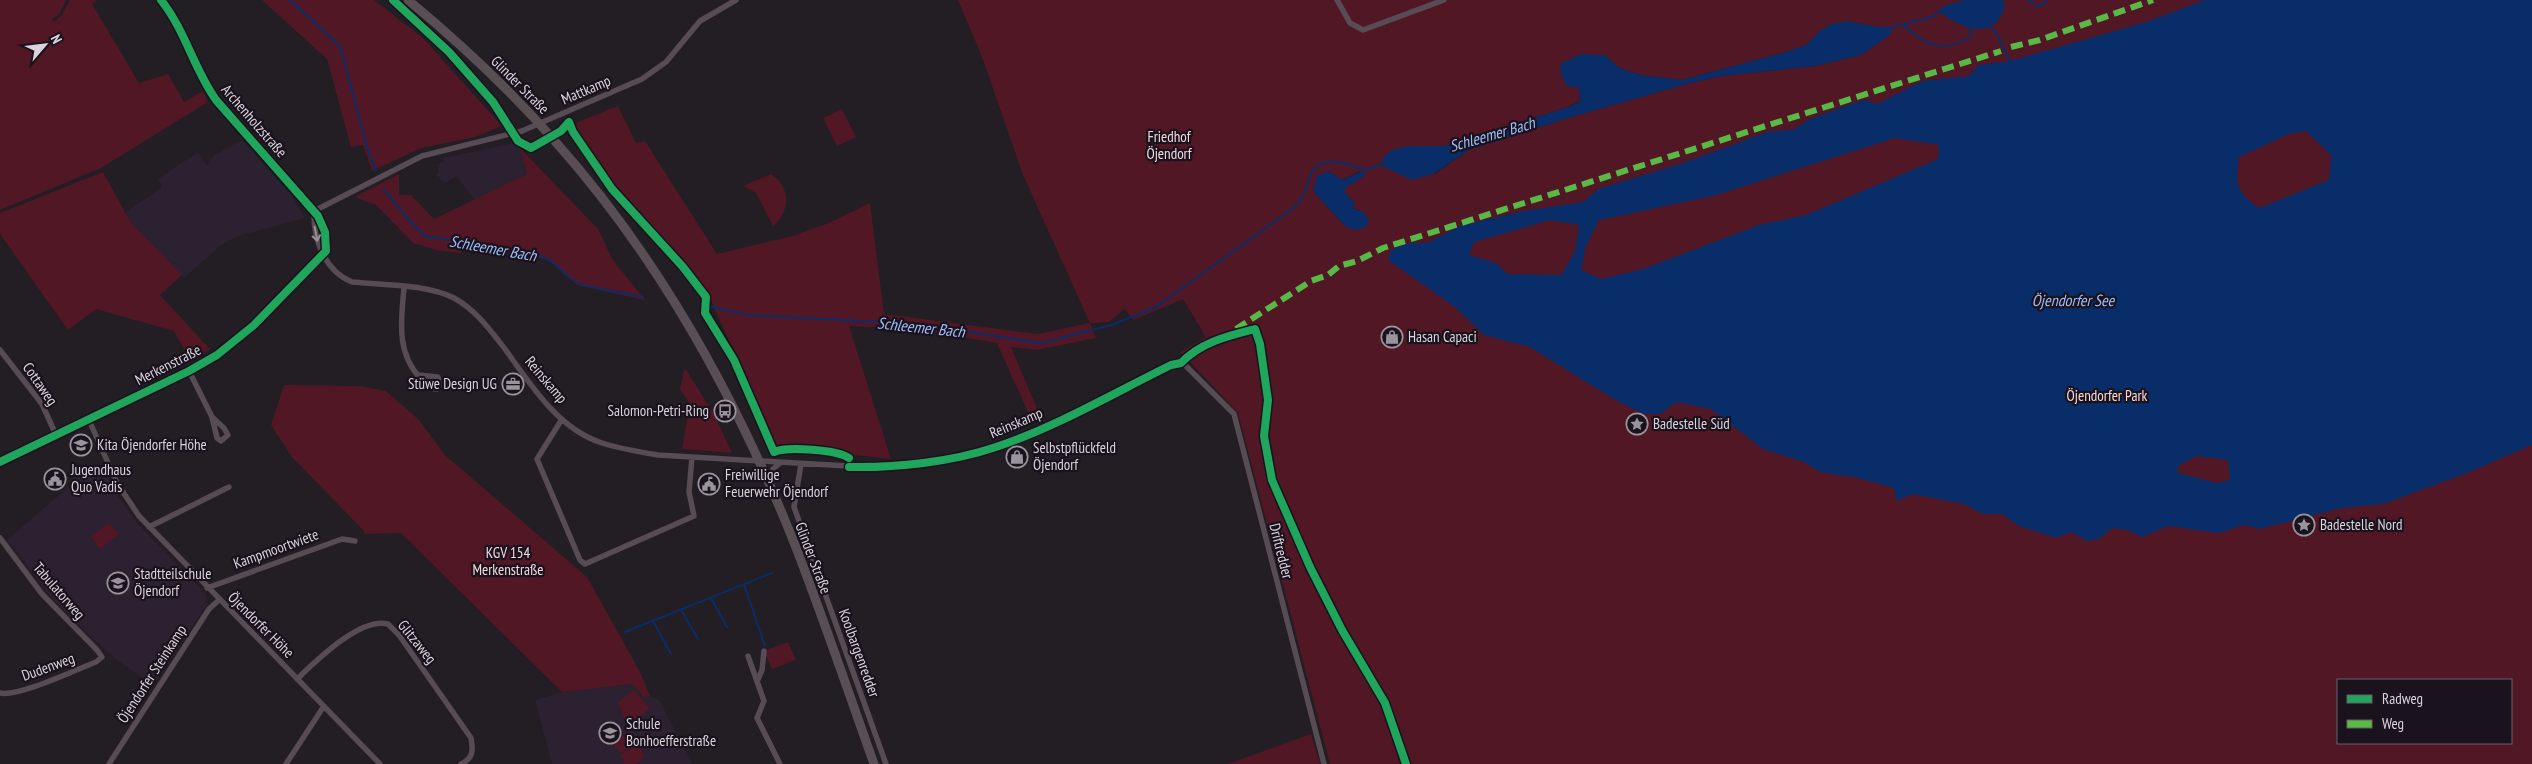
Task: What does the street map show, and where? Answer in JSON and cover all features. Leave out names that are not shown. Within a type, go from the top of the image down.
[{"type":"main road","name":"Glinder Straße","points":[[408,0],[489,71],[540,124],[600,197],[661,282],[708,362],[757,460],[795,544],[874,764]]},
{"type":"street","name":"Archenholzstraße","points":[[161,0],[173,17],[202,79],[216,100],[322,221],[325,232],[326,251],[322,256]]},
{"type":"street","name":"Mattkamp","points":[[314,212],[422,156],[522,131],[650,74],[674,54],[700,21],[736,0]]},
{"type":"street","points":[[1337,0],[1348,21],[1359,30],[1374,28],[1444,0]]},
{"type":"street","name":"Reinskamp","points":[[322,256],[344,278],[352,282],[445,294],[463,304],[477,315],[546,404],[562,419],[579,432],[601,443],[625,450],[692,457],[882,468],[972,454],[1024,436],[1171,365],[1181,364]]},
{"type":"street","name":"Merkenstraße","points":[[0,462],[190,371],[217,355],[264,316],[322,256]]},
{"type":"street","points":[[404,288],[402,344],[405,355],[417,375]]},
{"type":"street","name":"Cottaweg","points":[[0,350],[42,404],[56,435]]},
{"type":"street","name":"Driftredder","points":[[1181,364],[1188,368],[1234,414],[1324,764]]},
{"type":"street","points":[[190,371],[212,417]]},
{"type":"street","points":[[562,419],[537,459],[580,560],[585,564],[694,516],[689,492],[692,457]]},
{"type":"street","name":"Öjendorfer Höhe","points":[[89,420],[125,498],[149,527],[218,600],[380,764]]},
{"type":"street","points":[[768,484],[773,469],[780,462]]},
{"type":"street","name":"Koolbargenredder","points":[[801,464],[794,507],[886,764]]},
{"type":"street","points":[[149,527],[229,487]]},
{"type":"street","name":"Tabulatorweg","points":[[0,538],[42,594],[102,657]]},
{"type":"street","name":"Kampmoortwiete","points":[[207,588],[342,539],[355,541]]},
{"type":"street","name":"Öjendorfer Steinkamp","points":[[108,764],[209,609],[218,600]]},
{"type":"street","name":"Glitzaweg","points":[[297,679],[342,639],[372,624],[388,624],[399,635],[471,738],[473,752],[469,761],[462,764]]},
{"type":"street","points":[[757,682],[764,660],[764,651]]},
{"type":"street","points":[[748,656],[764,701],[757,718],[780,764]]},
{"type":"street","name":"Dudenweg","points":[[0,694],[6,695],[32,687],[96,662],[102,657]]},
{"type":"street","points":[[286,764],[324,706]]},
{"type":"shaded area","points":[[242,140],[292,196],[305,218],[238,236],[220,246],[184,278],[130,222],[126,212],[162,187],[158,179],[198,152],[207,166],[214,155]]},
{"type":"shaded area","points":[[514,143],[520,148],[527,174],[475,200],[456,176],[446,183],[436,175],[439,172],[437,164],[444,162],[443,158]]},
{"type":"shaded area","name":"Stadtteilschule Öjendorf","points":[[103,466],[115,492],[137,523],[206,594],[207,604],[155,683],[151,684],[117,660],[86,633],[53,599],[7,540],[71,485],[69,480]]},
{"type":"shaded area","name":"Schule Bonhoefferstraße","points":[[632,684],[644,697],[650,696],[660,701],[692,764],[552,764],[535,700],[562,692]]},
{"type":"green space","points":[[0,0],[66,0],[60,13],[52,20],[54,22],[62,15],[70,0],[97,0],[92,4],[139,83],[168,74],[184,102],[203,91],[208,102],[101,168],[0,210]]},
{"type":"green space","points":[[262,0],[374,0],[424,39],[502,126],[475,137],[421,148],[372,171],[363,145],[351,147],[327,59]]},
{"type":"green space","name":"Öjendorfer Park","points":[[958,0],[2532,0],[2532,764],[1330,764],[1238,413],[1181,352],[1206,337],[1183,299],[1134,320],[1124,309],[1109,322],[1090,323],[1023,175],[982,57]],"holes":[[[1848,21],[1877,27],[1890,27],[1891,34],[1861,55],[1815,66],[1721,76],[1690,83],[1571,117],[1469,150],[1435,174],[1409,146],[1445,146],[1565,108],[1580,101],[1579,87],[1605,55],[1619,68],[1641,75],[1682,80],[1806,45],[1821,30]],[[1328,171],[1342,180],[1360,171],[1363,177],[1345,187],[1345,193],[1355,203],[1353,208],[1360,210],[1346,227],[1313,191]]]},
{"type":"green space","points":[[618,106],[636,143],[645,141],[717,254],[793,236],[829,223],[870,203],[884,314],[1037,334],[1090,323],[1096,338],[1036,350],[1011,347],[1040,415],[1031,419],[997,343],[915,329],[849,326],[891,459],[855,455],[847,452],[776,446],[708,294],[685,262],[638,214],[599,164],[573,124]]},
{"type":"green space","points":[[842,109],[856,137],[837,146],[823,118]]},
{"type":"green space","points":[[520,148],[598,229],[612,259],[645,300],[577,285],[549,261],[541,258],[490,249],[489,252],[461,249],[461,253],[436,250],[413,243],[376,205],[355,197],[399,174],[399,195],[411,195],[434,219],[527,174]]},
{"type":"green space","points":[[103,172],[131,223],[182,275],[160,295],[210,349],[191,361],[174,331],[96,309],[68,330],[0,234],[0,213]]},
{"type":"green space","points":[[771,174],[782,185],[786,199],[783,213],[773,226],[756,193],[743,186]]},
{"type":"green space","points":[[685,368],[715,416],[732,453],[682,449],[690,404],[680,389]]},
{"type":"green space","name":"KGV 154 Merkenstraße","points":[[284,385],[360,386],[386,391],[419,420],[445,455],[587,577],[640,672],[650,696],[644,697],[632,684],[562,692],[401,533],[365,534],[292,457],[271,425]]},
{"type":"green space","points":[[109,523],[119,534],[100,549],[91,537]]},
{"type":"green space","points":[[788,642],[796,660],[772,669],[764,651]]},
{"type":"green space","points":[[634,690],[650,708],[628,728],[618,702]]},
{"type":"green space","points":[[630,730],[637,740],[621,753],[613,744]]},
{"type":"green space","points":[[1311,734],[1320,764],[1228,764]]},
{"type":"green space","points":[[637,742],[645,758],[635,764],[624,764],[621,755]]},
{"type":"water","points":[[1965,0],[2003,0],[2005,6],[2000,18],[1993,25],[1975,29],[1956,22],[1938,11],[1944,6]]},
{"type":"water","name":"Öjendorfer See","points":[[2205,0],[2532,0],[2532,445],[2467,473],[2383,504],[2342,508],[2260,529],[2244,525],[2219,533],[2168,526],[2142,537],[2127,530],[2112,528],[2099,539],[2087,541],[2071,532],[2056,538],[2019,526],[2002,514],[1983,514],[1964,504],[1913,494],[1896,501],[1894,488],[1858,478],[1820,472],[1804,462],[1763,449],[1711,409],[1677,402],[1660,414],[1644,414],[1617,401],[1530,347],[1484,335],[1455,307],[1388,260],[1391,250],[1408,243],[1427,243],[1460,226],[1523,211],[1583,202],[1598,189],[1683,163],[1770,131],[1793,130],[1808,120],[1853,103],[1867,100],[1877,104],[1922,81],[1969,76],[1978,65],[2010,61],[2146,22]],"holes":[[[2306,131],[2331,155],[2329,180],[2259,208],[2246,197],[2239,187],[2237,174],[2239,157],[2289,134]],[[1895,138],[1939,145],[1938,159],[1806,215],[1759,225],[1643,269],[1601,279],[1581,270],[1586,246],[1599,220],[1713,196]],[[1550,220],[1579,225],[1575,251],[1561,275],[1508,274],[1496,263],[1469,255],[1474,242]],[[2197,456],[2228,460],[2230,480],[2217,483],[2178,473],[2178,466]]]},
{"type":"water","points":[[1848,21],[1877,27],[1891,27],[1891,34],[1861,55],[1815,66],[1721,76],[1571,117],[1469,150],[1435,173],[1412,180],[1382,166],[1383,157],[1392,150],[1409,146],[1445,146],[1580,102],[1579,88],[1567,86],[1561,75],[1560,64],[1581,54],[1605,55],[1619,68],[1641,75],[1682,80],[1806,45],[1821,30],[1831,24]]},
{"type":"water","points":[[1365,170],[1363,177],[1345,188],[1345,193],[1355,203],[1353,208],[1365,213],[1369,221],[1365,227],[1358,230],[1346,227],[1313,191],[1317,176],[1328,171],[1342,180]]},
{"type":"waterway","name":"Schleemer Bach","points":[[290,0],[340,46],[367,147],[376,171]]},
{"type":"waterway","name":"Schleemer Bach","points":[[2028,0],[2039,7],[2047,0]]},
{"type":"waterway","name":"Schleemer Bach","points":[[1889,28],[1934,16],[1938,11]]},
{"type":"waterway","name":"Schleemer Bach","points":[[1903,25],[1927,42],[1943,46],[1961,42],[1971,36],[1972,32],[1968,28]]},
{"type":"waterway","points":[[1990,26],[1995,31],[2010,61]]},
{"type":"waterway","name":"Schleemer Bach","points":[[1132,317],[1156,307],[1292,209],[1303,196],[1311,174],[1321,164],[1328,162],[1344,163],[1365,170],[1385,163]]},
{"type":"waterway","name":"Schleemer Bach","points":[[384,190],[425,236],[536,254],[551,261],[570,278],[582,285],[643,297]]},
{"type":"waterway","name":"Schleemer Bach","points":[[708,306],[748,315],[918,324],[1041,343],[1112,325],[1131,317]]},
{"type":"waterway","points":[[625,632],[772,573]]},
{"type":"waterway","points":[[744,584],[765,646]]},
{"type":"waterway","points":[[711,598],[727,627]]},
{"type":"waterway","points":[[681,610],[698,639]]},
{"type":"waterway","points":[[653,621],[671,654]]},
{"type":"marked path","points":[[2011,47],[2040,40],[2153,0]]},
{"type":"marked path","points":[[1236,329],[1311,281],[1328,275],[1339,266],[1357,261],[1383,248],[2001,51]]},
{"type":"cycle path","points":[[0,462],[189,371],[217,355],[254,325],[326,251],[325,232],[318,216],[216,100],[208,88],[177,24],[161,0]]},
{"type":"cycle path","points":[[393,0],[449,52],[493,102],[518,141],[531,148],[561,131],[569,122],[573,132],[612,189],[683,267],[706,297],[705,313],[734,360],[774,452],[790,449],[812,450],[834,453],[849,458]]},
{"type":"cycle path","points":[[849,467],[923,463],[961,457],[996,447],[1041,430],[1171,365],[1181,363],[1206,345],[1225,337],[1255,329],[1260,344],[1268,400],[1264,436],[1272,480],[1310,567],[1342,630],[1385,703],[1406,764]]},
{"type":"place","name":"Hasan Capaci","points":[[1392,337]]},
{"type":"place","name":"Stüwe Design UG","points":[[513,384]]},
{"type":"place","name":"Salomon-Petri-Ring","points":[[725,411]]},
{"type":"place","name":"Badestelle Süd","points":[[1637,424]]},
{"type":"place","name":"Kita Öjendorfer Höhe","points":[[81,445]]},
{"type":"place","name":"Selbstpflückfeld Öjendorf","points":[[1017,457]]},
{"type":"place","name":"Jugendhaus Quo Vadis","points":[[55,479]]},
{"type":"place","name":"Freiwillige Feuerwehr Öjendorf","points":[[709,484]]},
{"type":"place","name":"Badestelle Nord","points":[[2304,525]]},
{"type":"place","name":"Stadtteilschule Öjendorf","points":[[118,583]]},
{"type":"place","name":"Schule Bonhoefferstraße","points":[[610,733]]},
{"type":"park label","name":"Friedhof Öjendorf","points":[[1169,146]]}]
